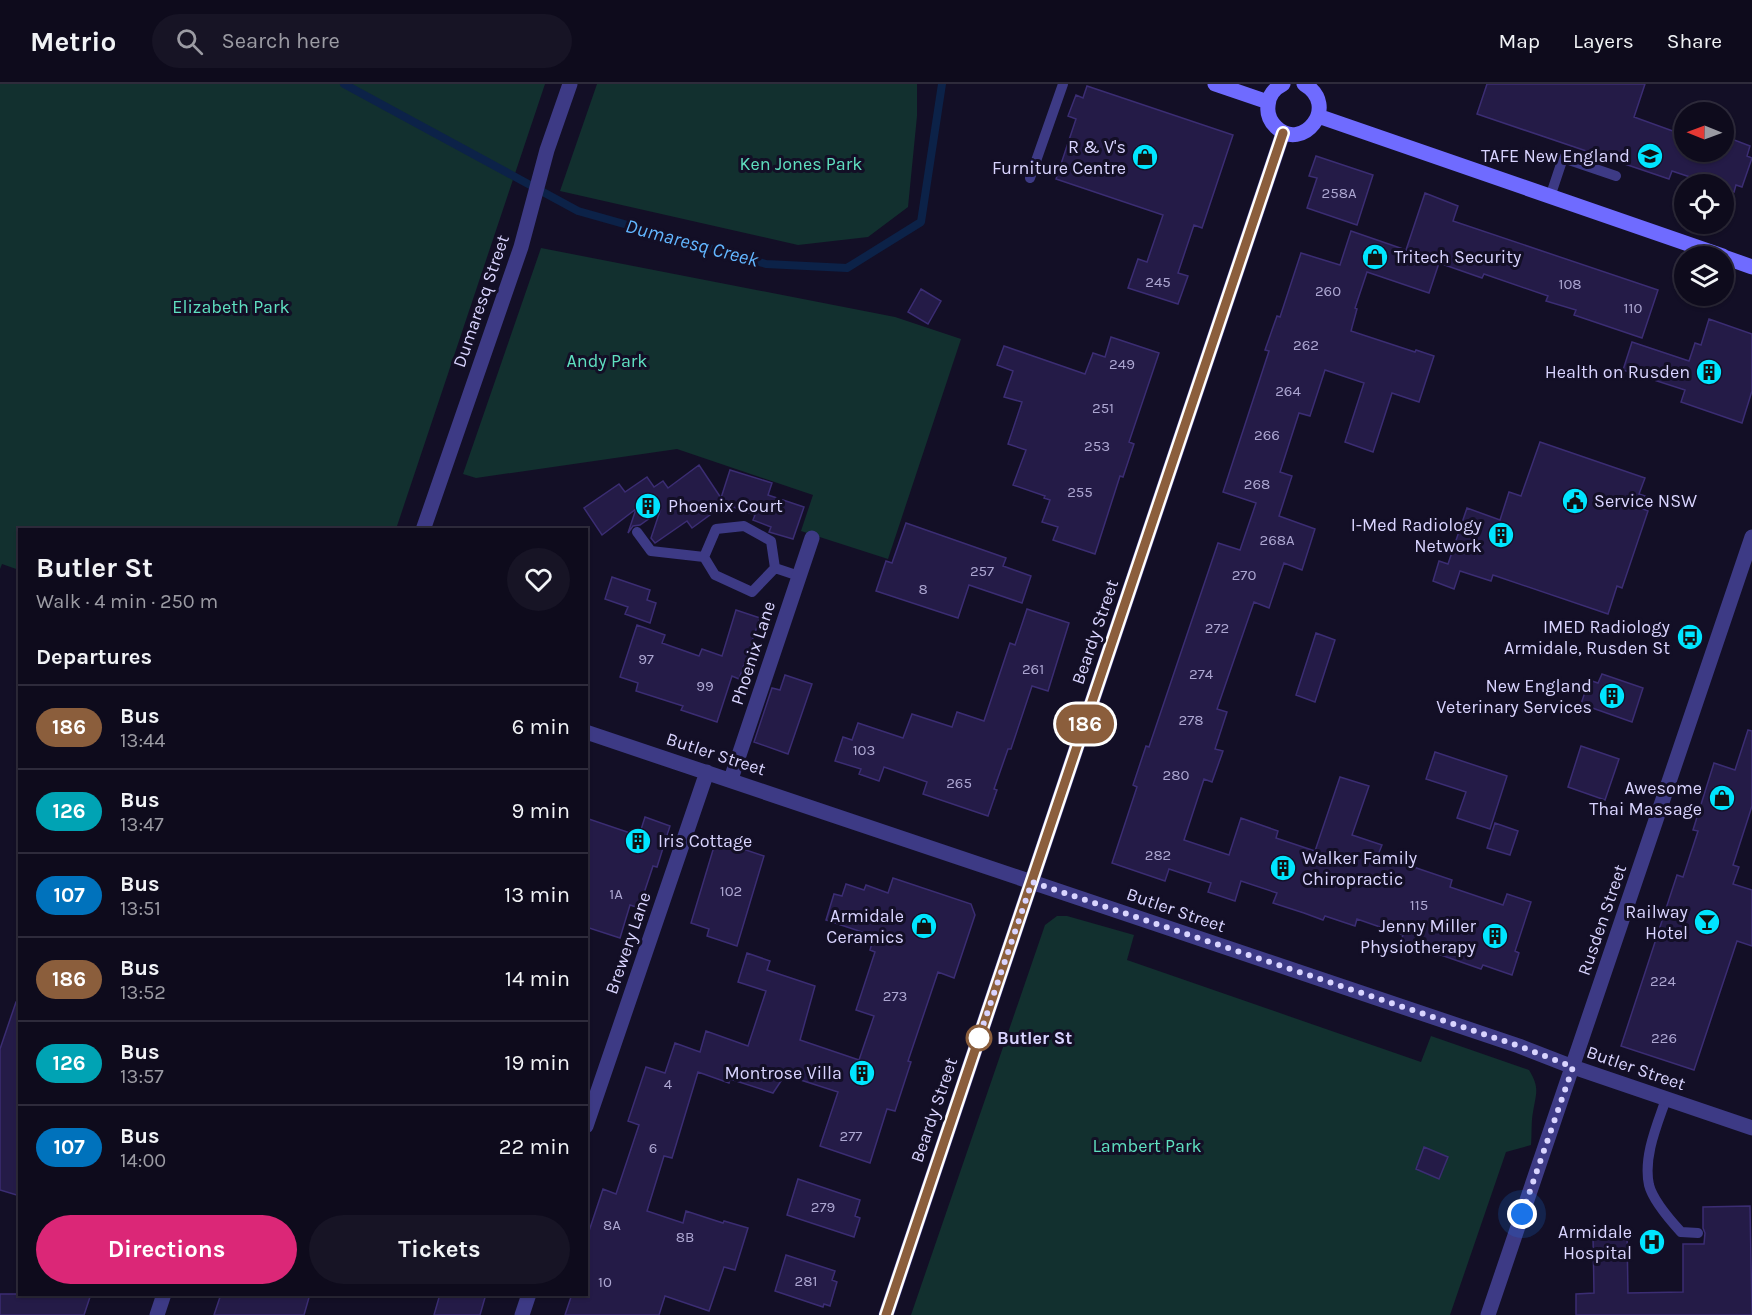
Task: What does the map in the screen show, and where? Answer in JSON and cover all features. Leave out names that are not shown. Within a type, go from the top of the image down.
[{"type":"street","name":"Dumaresq Street","points":[[424,528],[521,247],[547,150],[570,84]]},
{"type":"street","points":[[1215,84],[1268,102]]},
{"type":"street","points":[[1283,84],[1271,94],[1268,102],[1270,121],[1283,133],[1302,133],[1312,127],[1318,116],[1318,98],[1304,84]]},
{"type":"street","points":[[1318,116],[1692,246]]},
{"type":"street","name":"Beardy Street","points":[[886,1315],[1283,133]]},
{"type":"street","points":[[1734,261],[1752,267]]},
{"type":"street","name":"Rusden Street","points":[[1488,1315],[1752,537]]},
{"type":"street","name":"Phoenix Lane","points":[[731,780],[812,538]]},
{"type":"street","name":"Butler Street","points":[[588,733],[1519,1046],[1573,1067],[1752,1128]]},
{"type":"street","name":"Brewery Lane","points":[[588,1120],[707,772]]},
{"type":"street","points":[[158,1315],[163,1296]]},
{"type":"street","points":[[522,1315],[528,1296]]},
{"type":"lane","points":[[1030,178],[1063,84]]},
{"type":"lane","points":[[1550,196],[1563,158],[1616,176]]},
{"type":"lane","points":[[704,557],[716,529],[744,526],[771,541],[775,568]]},
{"type":"lane","points":[[637,532],[651,551],[704,557]]},
{"type":"lane","points":[[704,557],[715,575],[752,592],[775,568]]},
{"type":"lane","points":[[775,568],[799,576]]},
{"type":"lane","points":[[1666,1099],[1649,1155],[1649,1186],[1667,1217],[1681,1232],[1698,1233]]},
{"type":"green space","name":"Elizabeth Park","points":[[0,84],[545,84],[396,528],[18,528],[18,570],[2,564],[0,569]]},
{"type":"green space","name":"Ken Jones Park","points":[[597,84],[917,84],[917,116],[908,207],[868,237],[798,245],[560,191]]},
{"type":"green space","name":"Andy Park","points":[[541,248],[895,317],[961,339],[888,559],[801,531],[813,495],[677,449],[476,478],[463,474]]},
{"type":"green space","name":"Lambert Park","points":[[1057,916],[1067,916],[1134,935],[1127,960],[1421,1062],[1431,1036],[1529,1070],[1535,1081],[1536,1091],[1531,1145],[1506,1152],[1450,1315],[911,1315],[1045,925]]},
{"type":"building","points":[[1487,84],[1645,84],[1634,117],[1674,131],[1674,162],[1734,162],[1734,140],[1750,146],[1747,156],[1752,158],[1742,187],[1736,185],[1734,192],[1734,174],[1681,174],[1672,171],[1669,179],[1477,114]]},
{"type":"building","name":"R & V's Furniture Centre","points":[[1087,86],[1233,135],[1202,228],[1194,225],[1178,273],[1188,276],[1178,304],[1128,288],[1138,259],[1147,262],[1163,215],[1056,179],[1076,119],[1068,116],[1076,95],[1083,98]]},
{"type":"building","points":[[1316,156],[1373,175],[1357,225],[1307,208],[1317,178],[1309,176]]},
{"type":"building","points":[[1425,193],[1458,206],[1453,221],[1658,290],[1642,338],[1574,315],[1576,310],[1546,301],[1548,296],[1484,274],[1482,278],[1439,263],[1429,293],[1367,272],[1355,308],[1357,309],[1351,331],[1434,356],[1419,402],[1392,393],[1373,452],[1345,442],[1364,383],[1325,370],[1310,416],[1299,413],[1280,472],[1292,476],[1279,516],[1315,529],[1302,570],[1284,563],[1269,608],[1254,602],[1217,709],[1227,712],[1215,749],[1223,751],[1212,782],[1204,779],[1184,840],[1229,855],[1241,818],[1278,831],[1276,838],[1315,851],[1340,777],[1369,786],[1352,835],[1382,845],[1378,855],[1452,880],[1450,887],[1503,905],[1507,894],[1531,902],[1515,951],[1519,953],[1512,975],[1483,965],[1481,969],[1401,941],[1403,935],[1357,919],[1355,926],[1325,916],[1323,920],[1273,903],[1277,893],[1241,881],[1235,901],[1208,892],[1211,883],[1169,869],[1165,881],[1112,863],[1137,787],[1133,785],[1146,746],[1149,747],[1218,543],[1240,550],[1256,503],[1223,492],[1269,351],[1265,350],[1277,316],[1280,317],[1301,253],[1340,265],[1351,231],[1406,250]]},
{"type":"building","points":[[921,289],[941,301],[928,324],[908,312]]},
{"type":"building","name":"Health on Rusden","points":[[1709,319],[1752,334],[1752,391],[1742,423],[1681,402],[1685,390],[1623,370],[1632,342],[1689,361],[1695,343],[1701,345]]},
{"type":"building","points":[[1111,337],[1159,353],[1129,442],[1134,444],[1123,477],[1120,476],[1095,554],[1053,540],[1058,527],[1042,522],[1050,500],[1044,498],[1045,496],[1013,485],[1026,450],[1008,444],[1022,402],[1004,397],[1013,371],[997,365],[1004,346],[1085,374],[1093,353],[1105,357]]},
{"type":"building","points":[[1540,442],[1645,478],[1639,494],[1645,496],[1641,508],[1648,511],[1622,588],[1617,586],[1608,614],[1493,575],[1491,581],[1460,571],[1454,589],[1433,581],[1439,561],[1448,564],[1467,508],[1500,520],[1509,492],[1521,496]]},
{"type":"building","name":"Phoenix Court","points":[[699,465],[721,498],[730,470],[772,483],[768,495],[804,507],[793,539],[769,532],[771,527],[753,520],[755,515],[725,504],[692,528],[687,521],[655,543],[651,538],[660,511],[640,525],[633,526],[628,533],[636,509],[602,535],[584,508],[619,484],[625,492],[647,477],[654,487],[663,481],[668,488]]},
{"type":"building","points":[[906,523],[1006,558],[1003,566],[1031,576],[1022,603],[969,585],[958,618],[876,591],[886,561],[892,563]]},
{"type":"building","points":[[612,577],[650,590],[647,600],[656,603],[650,623],[625,614],[628,607],[605,599]]},
{"type":"building","points":[[1027,609],[1069,623],[1048,691],[1032,686],[1011,749],[1008,749],[994,789],[997,790],[988,816],[923,794],[927,782],[884,767],[879,781],[859,774],[861,769],[835,761],[843,737],[852,740],[858,723],[903,738],[912,714],[952,727],[957,712],[984,721],[1010,643],[1015,645]]},
{"type":"building","points":[[736,610],[760,618],[739,679],[732,676],[717,722],[681,710],[683,706],[636,691],[638,683],[620,677],[637,625],[665,635],[662,643],[699,656],[702,649],[722,656]]},
{"type":"building","points":[[1316,633],[1335,640],[1315,702],[1296,695]]},
{"type":"building","name":"New England Veterinary Services","points":[[1602,674],[1643,688],[1632,722],[1581,704],[1589,680],[1598,683]]},
{"type":"building","points":[[785,675],[812,684],[788,754],[754,742],[772,688],[780,690]]},
{"type":"building","points":[[1748,730],[1752,731],[1752,806],[1733,865],[1739,867],[1733,884],[1752,890],[1752,946],[1737,941],[1694,1070],[1621,1046],[1677,875],[1683,877],[1698,831],[1693,830],[1714,763],[1735,770]]},
{"type":"building","points":[[1581,746],[1619,759],[1605,800],[1568,787]]},
{"type":"building","points":[[1435,752],[1507,776],[1490,829],[1457,818],[1466,792],[1426,779]]},
{"type":"building","points":[[645,817],[670,826],[657,867],[653,866],[639,908],[630,905],[620,938],[588,928],[588,819],[639,836]]},
{"type":"building","points":[[1495,823],[1518,831],[1510,855],[1487,848]]},
{"type":"building","points":[[716,840],[764,856],[737,946],[707,936],[709,929],[691,923]]},
{"type":"building","points":[[893,878],[971,904],[975,915],[954,978],[938,972],[908,1061],[911,1062],[895,1111],[887,1109],[870,1163],[820,1146],[838,1092],[785,1075],[773,1093],[730,1079],[729,1083],[698,1072],[672,1158],[664,1156],[647,1211],[683,1223],[686,1211],[748,1228],[735,1270],[724,1267],[709,1311],[665,1296],[659,1315],[565,1315],[571,1296],[588,1296],[588,1234],[603,1189],[616,1194],[639,1125],[628,1121],[646,1067],[665,1073],[675,1043],[700,1052],[706,1031],[748,1046],[766,991],[738,982],[747,953],[770,961],[767,970],[815,986],[800,1040],[859,1060],[874,1016],[856,1010],[875,952],[870,950],[874,936],[826,920],[834,894],[842,896],[846,884],[864,890],[866,885],[888,893]]},
{"type":"building","points":[[16,1002],[18,1002],[18,1195],[0,1190],[0,1049]]},
{"type":"building","points":[[1424,1147],[1448,1157],[1439,1179],[1416,1169]]},
{"type":"building","points":[[798,1179],[860,1200],[855,1216],[860,1218],[854,1237],[787,1215]]},
{"type":"building","points":[[1750,1206],[1752,1315],[1576,1315],[1576,1294],[1594,1293],[1593,1235],[1627,1234],[1628,1293],[1683,1292],[1683,1244],[1704,1244],[1703,1207]]},
{"type":"building","points":[[786,1255],[835,1271],[832,1280],[837,1282],[830,1306],[824,1304],[823,1307],[775,1291]]},
{"type":"building","points":[[0,1294],[90,1296],[84,1315],[0,1315]]},
{"type":"building","points":[[220,1296],[309,1296],[304,1315],[214,1315]]},
{"type":"building","points":[[439,1296],[485,1296],[480,1315],[434,1315]]},
{"type":"waterway","name":"Dumaresq Creek","points":[[344,84],[578,211],[766,264],[847,268],[921,222],[942,84]]},
{"type":"bus line","name":"186","points":[[886,1315],[1283,133]]},
{"type":"place","name":"TAFE New England","points":[[1650,156]]},
{"type":"place","name":"R & V's Furniture Centre","points":[[1145,157]]},
{"type":"place","name":"Tritech Security","points":[[1375,257]]},
{"type":"place","name":"Health on Rusden","points":[[1709,372]]},
{"type":"place","name":"Service NSW","points":[[1575,501]]},
{"type":"place","name":"Phoenix Court","points":[[648,506]]},
{"type":"place","name":"I-Med Radiology Network","points":[[1501,535]]},
{"type":"place","name":"IMED Radiology Armidale, Rusden St","points":[[1690,637]]},
{"type":"place","name":"New England Veterinary Services","points":[[1612,696]]},
{"type":"place","name":"Awesome Thai Massage","points":[[1722,798]]},
{"type":"place","name":"Iris Cottage","points":[[638,841]]},
{"type":"place","name":"Walker Family Chiropractic","points":[[1283,868]]},
{"type":"place","name":"Railway Hotel","points":[[1707,922]]},
{"type":"place","name":"Armidale Ceramics","points":[[924,926]]},
{"type":"place","name":"Jenny Miller Physiotherapy","points":[[1495,936]]},
{"type":"place","name":"Butler St","points":[[979,1038]]},
{"type":"place","name":"Montrose Villa","points":[[862,1073]]},
{"type":"place","name":"Armidale Hospital","points":[[1652,1242]]},
{"type":"route","points":[[979,1038],[976,1046],[1032,882],[1519,1046],[1573,1067],[1522,1214]]}]
